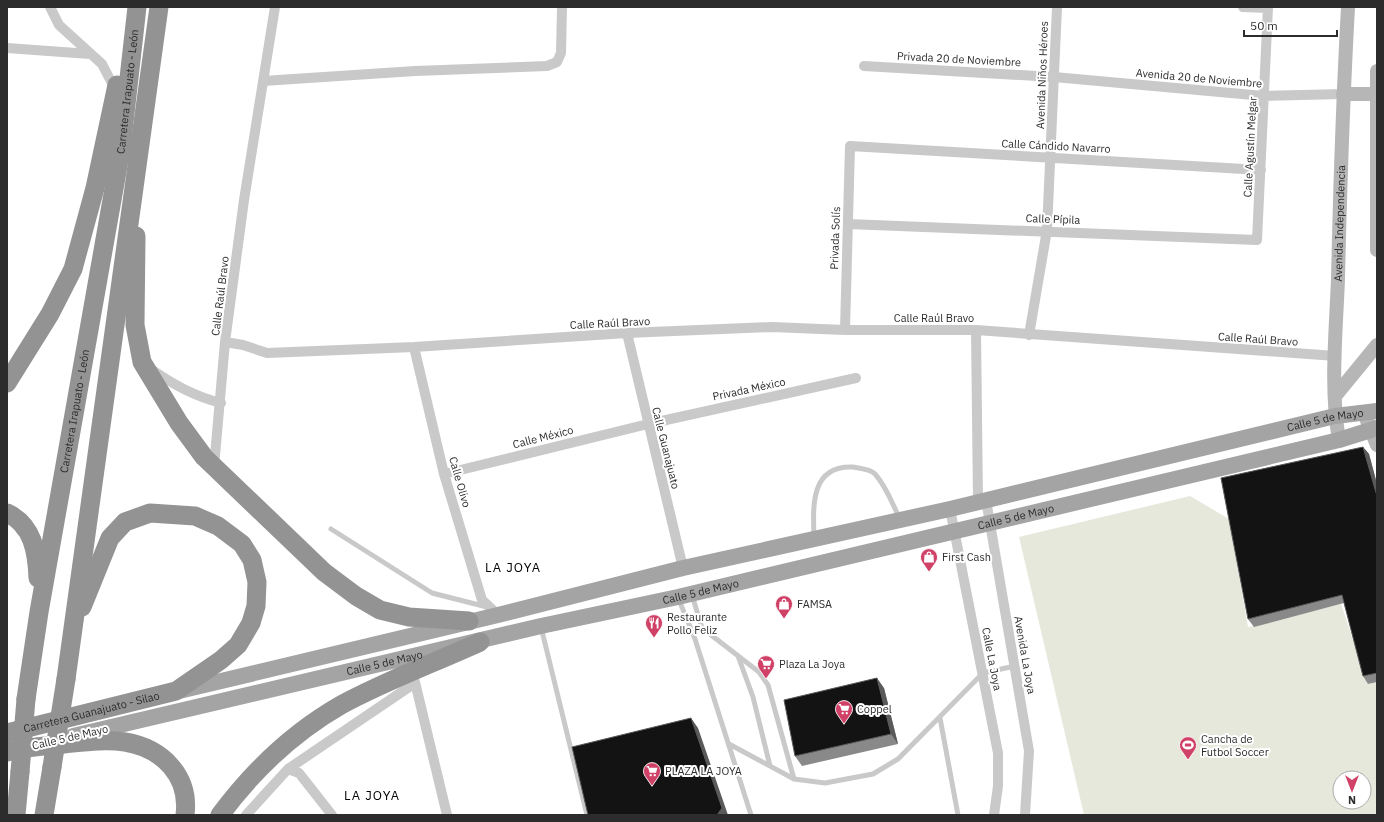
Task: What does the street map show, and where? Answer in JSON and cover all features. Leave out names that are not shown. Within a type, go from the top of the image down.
[{"type":"highway","points":[[7,383],[50,314],[73,269],[95,188],[116,92],[130,7]]},
{"type":"highway","name":"Carretera Irapuato - León","points":[[16,815],[26,699],[39,612],[121,149],[137,7]]},
{"type":"highway","name":"Carretera Irapuato - León","points":[[46,812],[66,679],[70,640],[136,163],[159,7]]},
{"type":"highway","points":[[136,163],[135,325],[142,362],[179,423],[204,457],[214,467],[324,572],[356,596],[380,610],[408,617],[469,621]]},
{"type":"highway","points":[[7,513],[21,523],[30,534],[36,547],[39,612]]},
{"type":"highway","points":[[70,640],[110,538],[125,522],[150,513],[172,513],[195,516],[218,526],[242,544],[252,560],[257,582],[256,606],[251,623],[238,645],[221,660],[176,691]]},
{"type":"highway","points":[[220,815],[256,773],[312,724],[342,705],[414,678],[480,642]]},
{"type":"highway","name":"Carretera Guanajuato - Silao","points":[[7,733],[176,691]]},
{"type":"highway","points":[[15,750],[101,740],[125,742],[143,747],[161,756],[175,770],[183,786],[186,815]]},
{"type":"main road","name":"Calle 5 de Mayo","points":[[176,691],[469,621],[494,612],[950,509],[1335,416],[1370,412]]},
{"type":"main road","name":"Calle 5 de Mayo","points":[[15,750],[480,642],[541,626],[685,596],[955,530],[1339,440],[1374,429]]},
{"type":"street","points":[[50,7],[59,25],[102,64],[116,92]]},
{"type":"street","name":"Calle Raúl Bravo","points":[[275,7],[244,200],[225,342],[243,345],[267,353],[414,348],[627,333],[772,327],[845,330],[976,330],[1336,356]]},
{"type":"street","points":[[263,81],[415,71],[547,66],[557,62],[561,53],[562,7]]},
{"type":"street","name":"Avenida Niños Héroes","points":[[1029,335],[1047,230],[1057,7]]},
{"type":"street","points":[[1244,7],[1268,8]]},
{"type":"street","name":"Avenida Independencia","points":[[1339,440],[1335,416],[1336,356],[1343,94],[1348,7]]},
{"type":"street","name":"Calle Agustín Melgar","points":[[1257,240],[1268,8]]},
{"type":"street","points":[[7,48],[90,54]]},
{"type":"street","name":"Privada 20 de Noviembre","points":[[864,66],[1054,77]]},
{"type":"street","points":[[1377,71],[1377,250]]},
{"type":"street","name":"Avenida 20 de Noviembre","points":[[1054,77],[1264,96],[1343,94]]},
{"type":"street","points":[[1343,94],[1376,94]]},
{"type":"street","name":"Calle Cándido Navarro","points":[[850,146],[1261,170]]},
{"type":"street","name":"Privada Solís","points":[[845,330],[850,146]]},
{"type":"street","name":"Calle Pípila","points":[[848,224],[1047,230],[1257,240]]},
{"type":"street","points":[[976,330],[982,501]]},
{"type":"street","name":"Calle Guanajuato","points":[[627,333],[684,568]]},
{"type":"street","points":[[214,467],[221,403],[225,342]]},
{"type":"street","points":[[1336,395],[1377,345]]},
{"type":"street","name":"Calle Olivo","points":[[414,348],[444,474],[482,600],[494,612]]},
{"type":"street","points":[[142,362],[173,385],[200,398],[221,403]]},
{"type":"street","name":"Privada México","points":[[648,424],[856,378]]},
{"type":"street","points":[[1370,412],[1377,445]]},
{"type":"street","name":"Calle México","points":[[444,474],[648,424]]},
{"type":"street","name":"Avenida La Joya","points":[[982,501],[990,522],[1029,751],[1025,815]]},
{"type":"street","name":"Calle La Joya","points":[[950,509],[998,753],[998,786],[994,815]]},
{"type":"street","points":[[246,815],[288,769],[414,678],[447,815]]},
{"type":"street","points":[[288,769],[299,773],[332,815]]},
{"type":"lane","points":[[814,539],[813,502],[820,480],[833,470],[846,467],[860,468],[874,473],[885,489],[900,520]]},
{"type":"lane","points":[[331,529],[432,593],[494,612]]},
{"type":"lane","points":[[685,596],[702,628],[759,672],[768,685],[794,779]]},
{"type":"lane","points":[[685,596],[695,639],[751,815]]},
{"type":"lane","points":[[541,626],[587,815]]},
{"type":"lane","points":[[738,656],[753,697],[770,766]]},
{"type":"lane","points":[[729,744],[794,779],[825,783],[873,774],[898,759],[983,674],[1015,666]]},
{"type":"lane","points":[[940,718],[958,815]]},
{"type":"shaded area","points":[[1190,496],[1229,519],[1248,627],[1341,604],[1368,684],[1377,682],[1377,815],[1084,815],[1019,537]]},
{"type":"building","points":[[1363,447],[1377,496],[1377,673],[1363,676],[1342,595],[1248,619],[1221,478]]},
{"type":"building","name":"Coppel","points":[[877,678],[891,734],[795,756],[784,700]]},
{"type":"building","name":"PLAZA LA JOYA","points":[[691,718],[722,808],[717,815],[588,815],[572,747]]},
{"type":"place","name":"First Cash","points":[[929,572]]},
{"type":"place","name":"FAMSA","points":[[784,619]]},
{"type":"place","name":"Restaurante Pollo Feliz","points":[[654,638]]},
{"type":"place","name":"Plaza La Joya","points":[[766,679]]},
{"type":"place","name":"Coppel","points":[[844,724]]},
{"type":"place","name":"Cancha de Futbol Soccer","points":[[1188,760]]},
{"type":"place","name":"PLAZA LA JOYA","points":[[652,786]]},
{"type":"district","name":"LA JOYA","points":[[513,567]]},
{"type":"district","name":"LA JOYA","points":[[372,795]]}]
